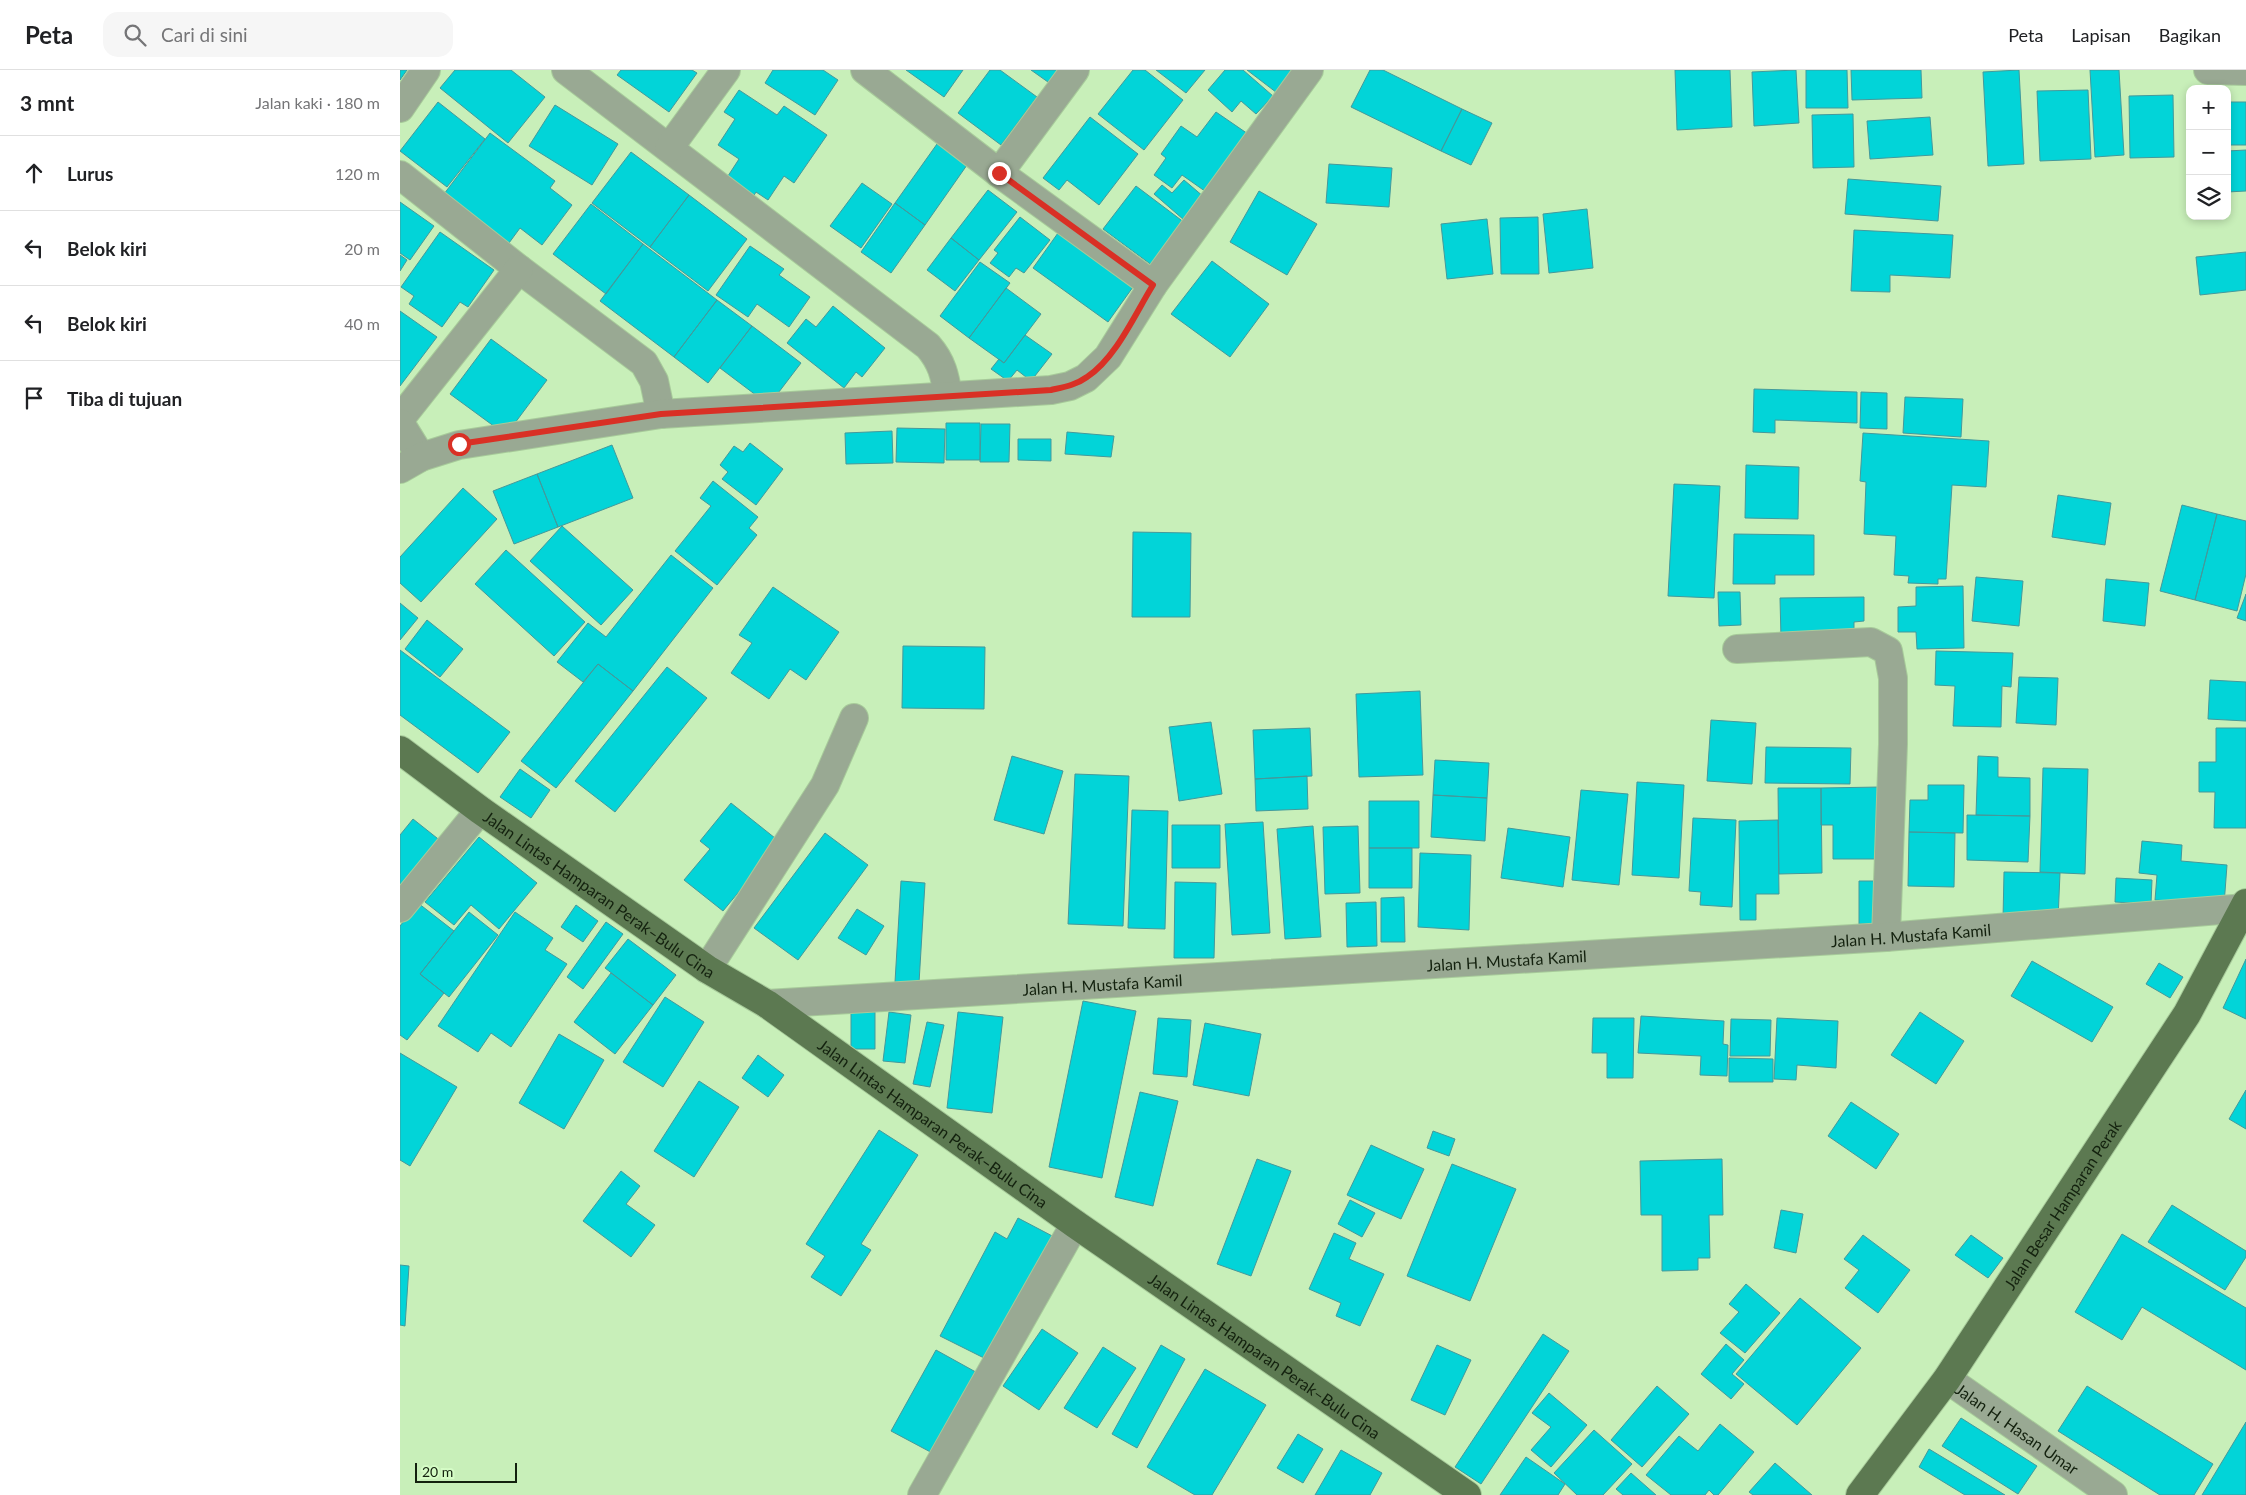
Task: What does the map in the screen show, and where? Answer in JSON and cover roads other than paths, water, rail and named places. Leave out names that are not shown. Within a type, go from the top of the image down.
[{"type":"main road","name":"Jalan Lintas Hamparan Perak–Bulu Cina","points":[[400,750],[480,810],[707,969],[767,1004],[1074,1224],[1467,1495]]},
{"type":"main road","name":"Jalan Besar Hamparan Perak","points":[[1860,1495],[1947,1379],[2188,1014],[2245,906]]},
{"type":"street","points":[[400,108],[426,70]]},
{"type":"street","points":[[566,70],[928,346],[942,364],[946,376],[948,396]]},
{"type":"street","points":[[669,148],[726,70]]},
{"type":"street","points":[[865,70],[999,173],[1153,285]]},
{"type":"street","points":[[999,173],[1075,70]]},
{"type":"street","points":[[400,423],[411,463],[459,444],[661,414],[1051,390],[1070,386],[1086,378],[1108,357],[1153,285],[1309,70]]},
{"type":"street","points":[[2208,70],[2246,71]]},
{"type":"street","points":[[400,175],[519,269],[644,363],[654,381],[661,414]]},
{"type":"street","points":[[400,419],[519,269]]},
{"type":"street","points":[[1737,649],[1871,642],[1888,651],[1892,678],[1892,744],[1886,937]]},
{"type":"street","points":[[707,969],[826,786],[854,718]]},
{"type":"street","points":[[400,908],[480,810]]},
{"type":"street","name":"Jalan H. Mustafa Kamil","points":[[767,1004],[1886,937],[2245,906]]},
{"type":"street","points":[[922,1495],[1074,1224]]},
{"type":"street","name":"Jalan H. Hasan Umar","points":[[1947,1379],[2113,1495]]}]
